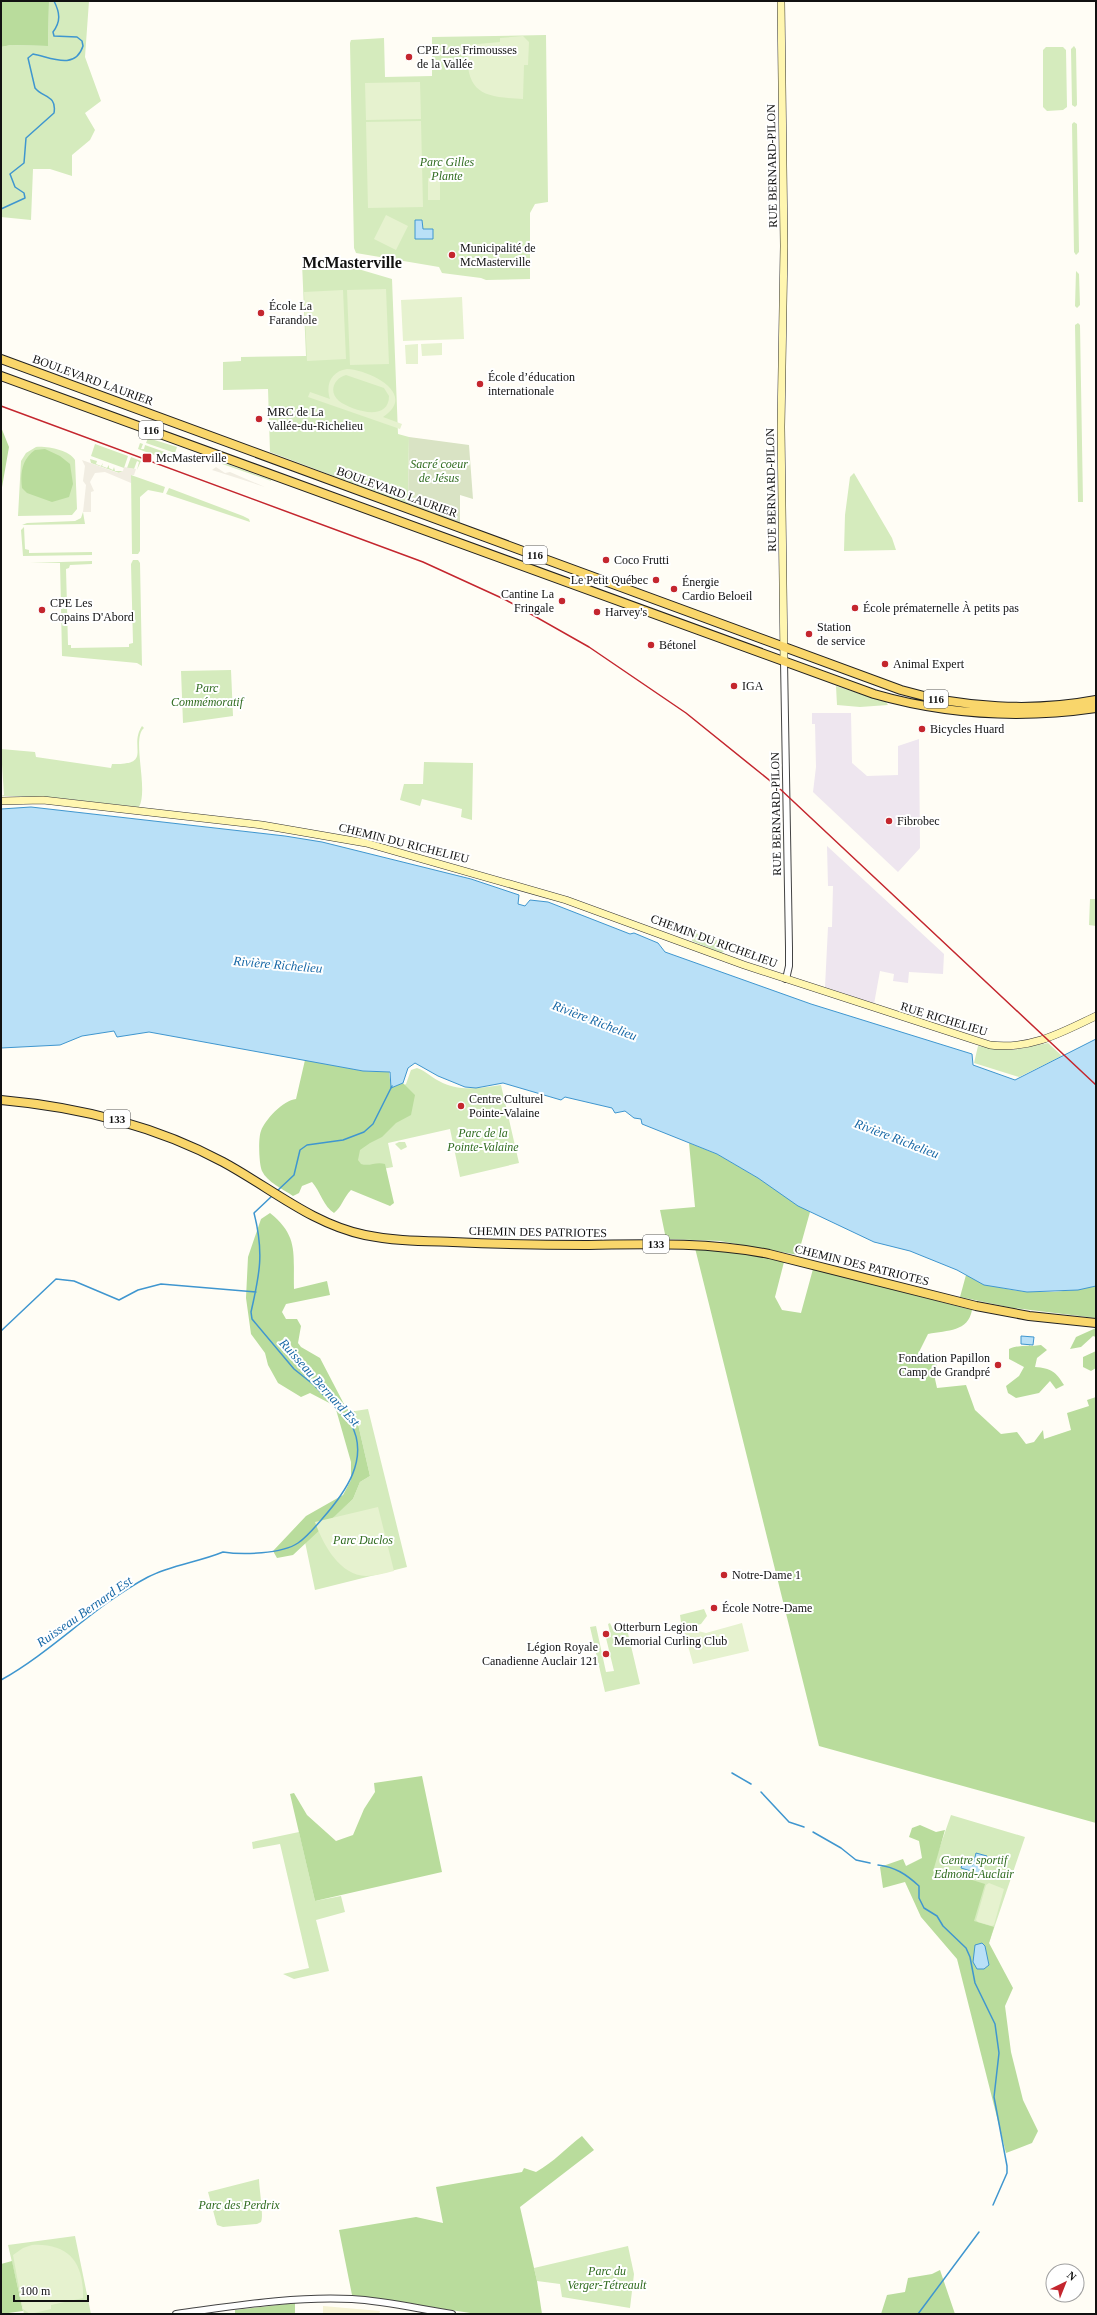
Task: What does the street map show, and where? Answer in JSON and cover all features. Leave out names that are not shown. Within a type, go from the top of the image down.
[{"type":"main road","name":"RUE BERNARD-PILON","points":[[781,1],[784,246],[781,427],[784,662]]},
{"type":"main road","name":"BOULEVARD LAURIER","points":[[1,360],[784,647]]},
{"type":"main road","name":"116","points":[[1,376],[874,694],[932,708],[975,713],[1018,715],[1055,714],[1096,708]]},
{"type":"main road","name":"116","points":[[784,647],[894,688],[935,699],[962,703],[1010,706],[1046,705],[1096,700]]},
{"type":"main road","name":"CHEMIN DU RICHELIEU","points":[[1,801],[43,800],[262,825],[366,843],[566,900],[786,979]]},
{"type":"main road","name":"RUE RICHELIEU","points":[[786,979],[974,1041],[999,1046],[1022,1046],[1040,1042],[1096,1016]]},
{"type":"main road","name":"CHEMIN DES PATRIOTES","points":[[1,1100],[94,1114],[150,1129],[219,1160],[318,1220],[365,1235],[408,1240],[514,1245],[675,1244],[725,1247],[769,1254],[982,1308],[1029,1316],[1096,1322]]},
{"type":"street","name":"RUE BERNARD-PILON","points":[[784,662],[789,947],[789,966],[786,979]]},
{"type":"street","points":[[176,2314],[274,2301],[322,2298],[372,2301],[452,2314]]},
{"type":"shaded area","points":[[82,460],[118,473],[123,471],[124,467],[136,469],[134,475],[131,475],[131,483],[105,472],[95,473],[90,482],[94,491],[91,492],[91,512],[83,512],[86,485],[83,481],[85,466]]},
{"type":"shaded area","points":[[216,467],[225,473],[230,472],[265,487],[212,470]]},
{"type":"shaded area","points":[[812,713],[851,713],[852,763],[867,776],[898,775],[898,746],[919,739],[920,848],[898,872],[813,792],[816,767],[815,724],[812,724]]},
{"type":"shaded area","points":[[827,846],[944,954],[943,974],[909,972],[908,983],[893,981],[894,974],[880,971],[874,1004],[825,987],[828,927],[832,927],[833,886],[828,886]]},
{"type":"shaded area","points":[[323,2306],[380,2311],[379,2314],[323,2314]]},
{"type":"green space","points":[[1,1],[49,1],[48,46],[11,45],[1,47]]},
{"type":"green space","points":[[49,1],[89,1],[85,57],[101,101],[85,113],[95,130],[90,140],[72,155],[72,176],[50,169],[33,169],[31,220],[1,217],[1,47],[11,45],[48,46]]},
{"type":"green space","name":"Parc Gilles Plante","points":[[546,35],[548,202],[535,204],[530,213],[530,279],[486,280],[442,273],[439,267],[356,253],[354,248],[351,40],[384,38],[385,77],[432,76],[432,37]]},
{"type":"green space","points":[[523,36],[529,42],[528,65],[524,65],[523,99],[496,96],[478,89],[469,73],[467,45],[500,42],[500,38]]},
{"type":"green space","points":[[1074,46],[1076,49],[1077,105],[1075,107],[1072,105],[1071,49]]},
{"type":"green space","points":[[1046,47],[1063,47],[1066,50],[1067,107],[1063,110],[1047,111],[1043,107],[1043,50]]},
{"type":"green space","points":[[420,82],[421,119],[366,120],[365,83]]},
{"type":"green space","points":[[421,121],[423,207],[368,208],[366,122]]},
{"type":"green space","points":[[1074,122],[1077,124],[1079,252],[1076,255],[1074,252],[1072,124]]},
{"type":"green space","points":[[428,178],[440,178],[440,200],[428,200]]},
{"type":"green space","points":[[386,215],[408,226],[396,250],[374,239]]},
{"type":"green space","points":[[302,263],[348,266],[392,279],[398,434],[409,437],[408,504],[270,452],[268,389],[223,390],[223,362],[241,361],[241,357],[306,356]]},
{"type":"green space","points":[[1076,271],[1079,274],[1080,305],[1077,308],[1075,306]]},
{"type":"green space","points":[[386,289],[389,364],[350,365],[347,290]]},
{"type":"green space","points":[[343,290],[346,359],[307,361],[304,292]]},
{"type":"green space","points":[[462,297],[464,339],[403,341],[401,300]]},
{"type":"green space","points":[[1078,323],[1080,325],[1083,502],[1078,502],[1075,325]]},
{"type":"green space","points":[[442,343],[442,355],[422,356],[421,344]]},
{"type":"green space","points":[[418,344],[418,364],[406,364],[405,345]]},
{"type":"green space","points":[[342,370],[357,370],[378,379],[387,385],[393,392],[395,400],[392,408],[383,417],[402,424],[400,429],[308,397],[310,392],[330,399],[328,388],[329,383],[337,372]],"holes":[[[346,375],[384,388],[389,396],[387,404],[383,409],[376,412],[368,412],[352,408],[339,401],[333,390],[338,379]]]},
{"type":"green space","points":[[1,427],[9,447],[1,493]]},
{"type":"green space","name":"Sacré coeur de Jésus","points":[[409,437],[469,445],[473,499],[460,495],[460,523],[408,504]]},
{"type":"green space","points":[[148,438],[177,447],[175,453],[146,443]]},
{"type":"green space","points":[[140,443],[143,444],[141,449],[144,449],[145,445],[176,456],[175,458],[178,458],[176,463],[138,449]]},
{"type":"green space","points":[[95,444],[128,456],[124,468],[91,456]]},
{"type":"green space","points":[[36,447],[46,447],[63,451],[75,460],[77,509],[72,515],[18,516],[21,461],[26,453]]},
{"type":"green space","points":[[45,449],[60,456],[70,464],[73,484],[69,497],[52,502],[27,493],[22,488],[21,477],[27,458],[35,450]]},
{"type":"green space","points":[[202,455],[271,480],[271,481],[202,457]]},
{"type":"green space","points":[[131,457],[141,461],[137,470],[139,462],[137,461],[134,469],[127,468]]},
{"type":"green space","points":[[90,459],[97,461],[96,464],[101,466],[103,463],[102,466],[107,468],[109,465],[109,468],[113,470],[114,467],[115,471],[123,471],[119,473],[91,463]]},
{"type":"green space","points":[[854,473],[892,538],[896,550],[844,551],[845,515],[850,477]]},
{"type":"green space","points":[[131,475],[165,487],[163,493],[148,490],[140,497],[140,551],[138,554],[132,554]]},
{"type":"green space","points":[[169,488],[243,516],[249,519],[250,522],[166,494]]},
{"type":"green space","points":[[83,512],[85,524],[22,525],[27,523],[75,521],[81,518]]},
{"type":"green space","points":[[24,527],[25,549],[29,550],[29,553],[92,552],[92,555],[23,556],[21,530]]},
{"type":"green space","points":[[133,560],[138,560],[140,563],[142,666],[137,663],[62,656],[61,607],[67,607],[68,645],[71,645],[71,648],[129,647],[129,644],[133,643],[131,564]]},
{"type":"green space","points":[[92,561],[92,564],[70,565],[69,568],[66,569],[67,606],[61,606],[60,563],[30,563]]},
{"type":"green space","name":"Parc Commémoratif","points":[[231,670],[233,716],[183,723],[181,671]]},
{"type":"green space","points":[[836,686],[886,702],[888,705],[860,707],[837,705]]},
{"type":"green space","points":[[142,726],[144,728],[140,734],[139,753],[142,777],[142,799],[139,807],[50,797],[1,796],[4,795],[1,749],[35,752],[36,757],[111,768],[112,764],[125,764],[136,758],[138,753],[138,734]]},
{"type":"green space","points":[[424,762],[473,763],[472,820],[461,817],[462,809],[422,799],[420,806],[400,800],[404,784],[423,784]]},
{"type":"green space","points":[[1090,899],[1096,899],[1096,926],[1089,925]]},
{"type":"green space","points":[[692,932],[725,943],[724,951],[722,953],[692,941]]},
{"type":"green space","points":[[1048,1043],[1062,1056],[1019,1077],[974,1063],[978,1046],[1013,1050]]},
{"type":"green space","points":[[305,1060],[363,1071],[389,1072],[391,1088],[403,1083],[415,1095],[411,1115],[396,1123],[382,1137],[360,1150],[358,1160],[361,1164],[385,1164],[394,1203],[390,1206],[351,1190],[334,1213],[327,1207],[312,1182],[302,1186],[299,1193],[293,1196],[271,1182],[264,1175],[260,1163],[259,1151],[261,1131],[275,1111],[291,1100],[296,1099]]},
{"type":"green space","name":"Parc de la Pointe-Valaine","points":[[417,1068],[439,1081],[454,1087],[469,1088],[501,1085],[519,1163],[460,1177],[450,1129],[388,1143],[393,1167],[356,1174],[360,1136],[394,1090],[406,1084],[411,1070]]},
{"type":"green space","points":[[405,1142],[407,1147],[401,1150],[395,1144]]},
{"type":"green space","points":[[689,1143],[717,1154],[758,1178],[810,1212],[798,1255],[720,1241],[666,1239],[660,1210],[695,1207]]},
{"type":"green space","points":[[270,1213],[279,1221],[290,1238],[294,1256],[294,1289],[327,1281],[330,1295],[286,1304],[282,1312],[286,1319],[297,1319],[301,1326],[298,1343],[301,1347],[320,1358],[345,1406],[350,1412],[355,1411],[370,1476],[360,1482],[353,1499],[293,1555],[277,1558],[273,1551],[306,1516],[343,1495],[351,1480],[351,1462],[335,1406],[310,1393],[301,1397],[278,1383],[268,1365],[265,1353],[251,1334],[246,1298],[248,1257],[261,1219]]},
{"type":"green space","points":[[695,1248],[743,1253],[784,1262],[775,1297],[782,1310],[801,1313],[813,1269],[972,1310],[970,1317],[962,1326],[956,1329],[928,1334],[915,1360],[937,1365],[935,1379],[937,1388],[966,1385],[975,1410],[1001,1434],[1017,1432],[1026,1444],[1034,1442],[1043,1430],[1044,1439],[1071,1430],[1067,1413],[1089,1406],[1087,1400],[1096,1397],[1096,1823],[819,1746]]},
{"type":"green space","points":[[966,1275],[997,1287],[1030,1292],[1063,1291],[1096,1286],[1096,1318],[1013,1308],[960,1297]]},
{"type":"green space","points":[[1096,1328],[1096,1337],[1093,1336],[1081,1347],[1070,1349],[1076,1337]]},
{"type":"green space","points":[[1041,1345],[1047,1350],[1037,1358],[1035,1367],[1045,1368],[1056,1374],[1064,1385],[1056,1389],[1050,1381],[1039,1393],[1016,1398],[1008,1393],[1006,1386],[1019,1376],[1024,1367],[1009,1359],[1009,1349]]},
{"type":"green space","points":[[1096,1351],[1096,1368],[1091,1371],[1083,1367],[1083,1357]]},
{"type":"green space","name":"Parc Duclos","points":[[368,1409],[407,1567],[315,1590],[305,1542],[353,1499],[360,1482],[370,1476],[355,1411]]},
{"type":"green space","points":[[378,1507],[394,1571],[370,1576],[356,1574],[348,1570],[333,1557],[315,1522]]},
{"type":"green space","points":[[704,1609],[707,1616],[701,1624],[682,1629],[680,1615]]},
{"type":"green space","points":[[610,1623],[614,1632],[627,1629],[640,1684],[605,1692],[590,1627],[596,1626],[606,1672],[614,1671],[606,1638],[611,1637],[608,1624]]},
{"type":"green space","points":[[742,1623],[749,1651],[693,1664],[684,1631],[694,1630],[706,1633]]},
{"type":"green space","points":[[422,1776],[442,1872],[315,1901],[290,1794],[294,1793],[307,1815],[336,1841],[353,1835],[364,1809],[375,1792],[374,1783]]},
{"type":"green space","name":"Centre sportif Edmond-Auclair","points":[[951,1815],[1025,1837],[989,1943],[930,1875]]},
{"type":"green space","points":[[920,1825],[936,1832],[945,1830],[934,1868],[985,1884],[974,1921],[994,1927],[989,1943],[1013,1988],[1005,2006],[1011,2052],[1023,2100],[1038,2131],[1032,2143],[1006,2153],[957,1959],[921,1917],[905,1882],[883,1888],[880,1867],[903,1859],[906,1866],[922,1858],[919,1841],[909,1837],[912,1828]]},
{"type":"green space","points":[[299,1832],[315,1901],[341,1896],[345,1912],[316,1920],[329,1971],[294,1979],[283,1974],[309,1968],[280,1844],[253,1849],[252,1842]]},
{"type":"green space","points":[[989,1883],[1004,1889],[994,1925],[992,1926],[976,1920],[986,1885]]},
{"type":"green space","points":[[582,2136],[594,2150],[520,2207],[537,2281],[542,2314],[477,2314],[352,2295],[339,2230],[416,2217],[443,2223],[436,2187],[522,2172],[524,2168],[536,2172]]},
{"type":"green space","name":"Parc des Perdrix","points":[[259,2179],[262,2208],[261,2222],[257,2224],[223,2227],[217,2225],[208,2192]]},
{"type":"green space","points":[[75,2236],[91,2314],[24,2314],[8,2245]]},
{"type":"green space","points":[[32,2245],[45,2245],[56,2248],[65,2252],[72,2258],[81,2275],[83,2298],[51,2305],[51,2309],[30,2314],[23,2309],[13,2255],[23,2248]]},
{"type":"green space","name":"Parc du Verger-Tétreault","points":[[628,2246],[634,2274],[630,2308],[562,2297],[560,2284],[537,2281],[534,2268]]},
{"type":"green space","points":[[12,2261],[23,2311],[1,2314],[1,2264]]},
{"type":"green space","points":[[940,2270],[955,2314],[881,2314],[887,2295],[905,2292],[908,2278],[932,2274]]},
{"type":"green space","points":[[295,2303],[295,2314],[235,2314],[235,2310]]},
{"type":"water","points":[[415,220],[422,220],[423,229],[433,229],[433,239],[415,239]]},
{"type":"water","name":"Rivière Richelieu","points":[[31,807],[285,836],[322,842],[471,879],[519,895],[518,904],[525,906],[530,900],[548,902],[630,934],[634,933],[658,943],[665,952],[811,1004],[972,1054],[973,1065],[1015,1080],[1096,1039],[1096,1286],[1078,1290],[1027,1292],[984,1285],[957,1270],[910,1251],[874,1242],[798,1206],[758,1178],[717,1154],[642,1124],[641,1119],[634,1118],[625,1111],[615,1113],[612,1108],[565,1097],[561,1100],[503,1083],[476,1088],[465,1087],[438,1076],[415,1063],[408,1068],[403,1083],[391,1088],[390,1072],[363,1071],[149,1032],[117,1037],[114,1031],[82,1036],[60,1045],[1,1048],[1,809]]},
{"type":"water","points":[[1021,1336],[1034,1337],[1033,1345],[1021,1344]]},
{"type":"water","points":[[976,1853],[987,1856],[981,1874],[961,1868],[963,1862],[973,1865]]},
{"type":"water","points":[[982,1943],[985,1946],[989,1965],[984,1969],[977,1969],[973,1962],[975,1945]]},
{"type":"waterway","points":[[1,209],[25,198],[24,193],[15,187],[10,174],[24,163],[26,138],[54,113],[54,107],[51,100],[35,88],[28,58],[33,54],[54,59],[68,60],[79,54],[83,46],[82,41],[77,37],[54,36],[53,32],[59,17],[58,9],[54,1]]},
{"type":"waterway","points":[[276,1192],[294,1175],[300,1150],[307,1145],[343,1140],[364,1132],[373,1124],[392,1086]]},
{"type":"waterway","name":"Ruisseau Bernard Est","points":[[1,1680],[38,1656],[110,1601],[148,1577],[176,1566],[223,1552],[262,1553],[291,1547],[308,1535],[331,1509],[346,1487],[356,1463],[358,1450],[356,1437],[351,1424],[314,1385],[294,1369],[252,1319],[251,1312],[257,1286],[260,1262],[259,1239],[254,1213],[272,1196]]},
{"type":"waterway","points":[[1,1331],[56,1279],[74,1281],[119,1300],[138,1290],[161,1284],[256,1292]]},
{"type":"waterway","points":[[732,1773],[751,1784]]},
{"type":"waterway","points":[[761,1792],[789,1822],[804,1827]]},
{"type":"waterway","points":[[813,1832],[841,1848],[856,1860],[870,1863]]},
{"type":"waterway","points":[[878,1865],[890,1867],[900,1872],[919,1886],[919,1898],[924,1908],[937,1916],[943,1926],[966,1948],[970,1957],[975,1983],[995,2024],[999,2053],[994,2097],[1007,2173],[993,2205]]},
{"type":"waterway","points":[[918,2314],[979,2232]]},
{"type":"railway","points":[[1,406],[423,562],[506,600],[589,647],[686,713],[779,788],[1096,1085]]},
{"type":"place","name":"CPE Les Frimousses de la Vallée","points":[[409,57]]},
{"type":"place","name":"Municipalité de McMasterville","points":[[452,255]]},
{"type":"place","name":"École La Farandole","points":[[261,313]]},
{"type":"place","name":"École d’éducation internationale","points":[[480,384]]},
{"type":"place","name":"MRC de La Vallée-du-Richelieu","points":[[259,419]]},
{"type":"place","name":"McMasterville","points":[[147,458]]},
{"type":"place","name":"Coco Frutti","points":[[606,560]]},
{"type":"place","name":"Le Petit Québec","points":[[656,580]]},
{"type":"place","name":"Énergie Cardio Beloeil","points":[[674,589]]},
{"type":"place","name":"Cantine La Fringale","points":[[562,601]]},
{"type":"place","name":"École prématernelle À petits pas","points":[[855,608]]},
{"type":"place","name":"CPE Les Copains D'Abord","points":[[42,610]]},
{"type":"place","name":"Harvey's","points":[[597,612]]},
{"type":"place","name":"Station de service","points":[[809,634]]},
{"type":"place","name":"Bétonel","points":[[651,645]]},
{"type":"place","name":"Animal Expert","points":[[885,664]]},
{"type":"place","name":"IGA","points":[[734,686]]},
{"type":"place","name":"Bicycles Huard","points":[[922,729]]},
{"type":"place","name":"Fibrobec","points":[[889,821]]},
{"type":"place","name":"Centre Culturel Pointe-Valaine","points":[[461,1106]]},
{"type":"place","name":"Fondation Papillon Camp de Grandpré","points":[[998,1365]]},
{"type":"place","name":"Notre-Dame 1","points":[[724,1575]]},
{"type":"place","name":"École Notre-Dame","points":[[714,1608]]},
{"type":"place","name":"Otterburn Legion Memorial Curling Club","points":[[606,1634]]},
{"type":"place","name":"Légion Royale Canadienne Auclair 121","points":[[606,1654]]},
{"type":"district","name":"McMasterville","points":[[352,262]]}]
